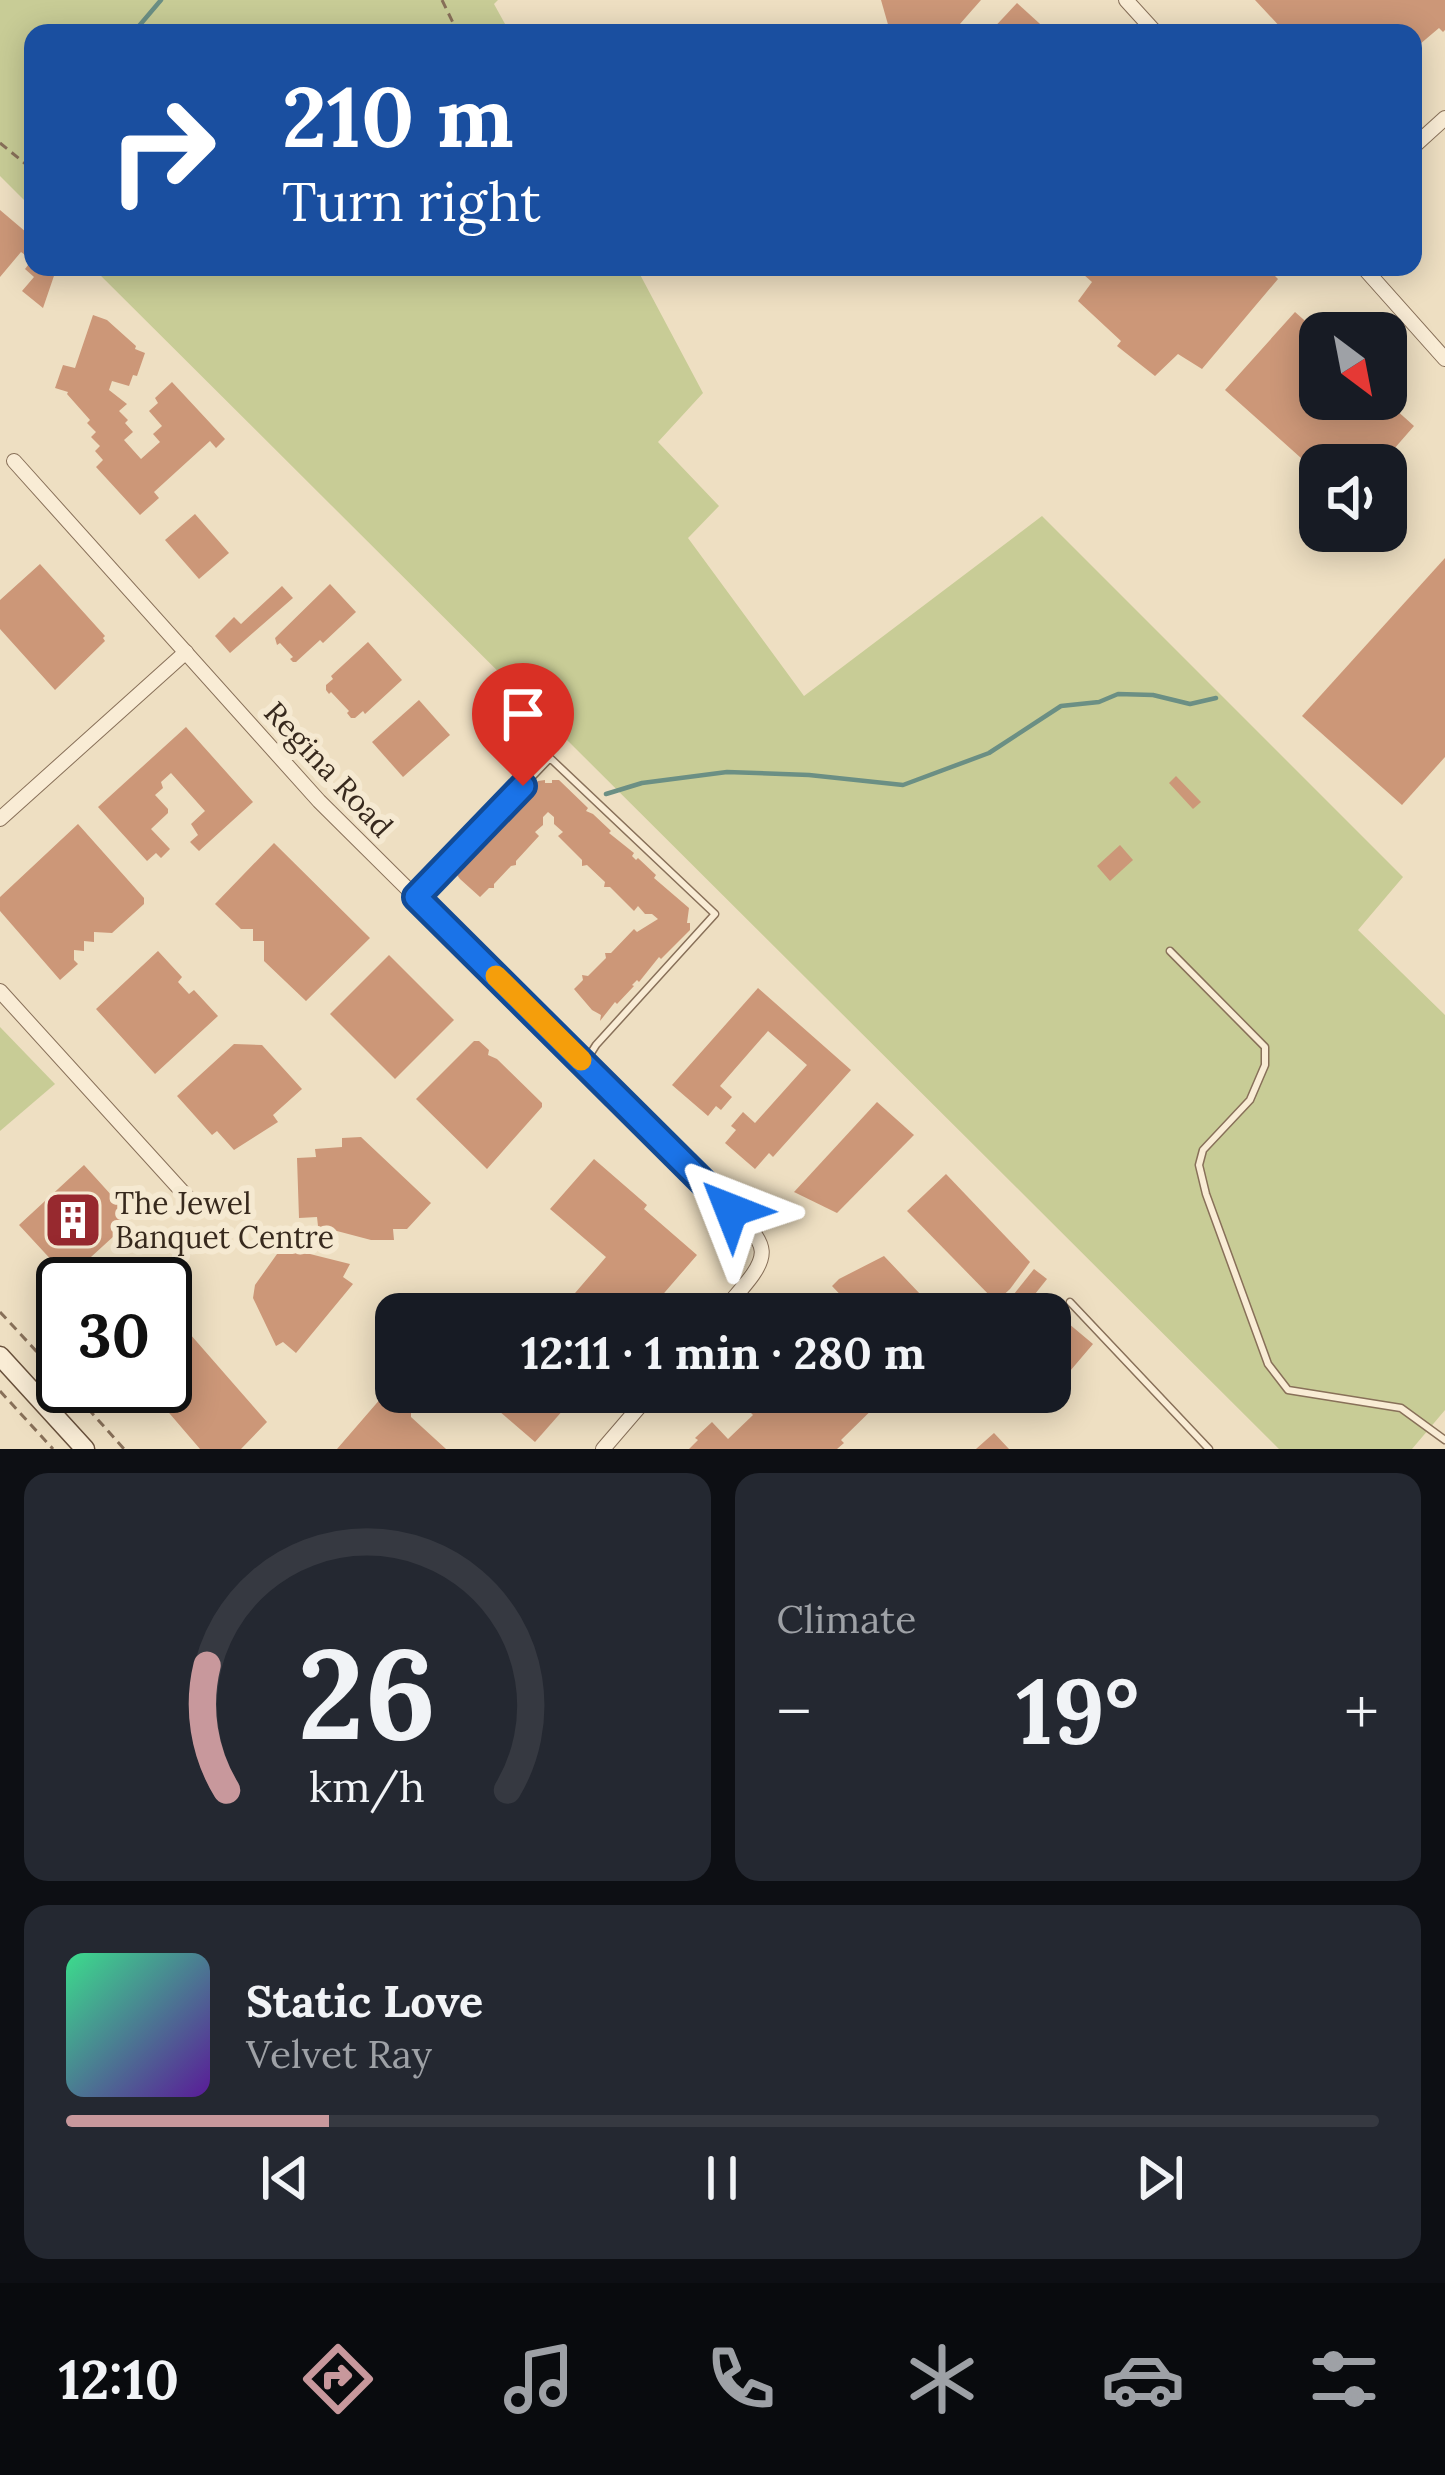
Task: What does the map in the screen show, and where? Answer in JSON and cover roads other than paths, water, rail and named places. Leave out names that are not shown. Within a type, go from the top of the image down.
[{"type":"main road","points":[[0,1356],[85,1449]]},
{"type":"street","points":[[1126,0],[1148,24]]},
{"type":"street","points":[[1422,139],[1445,118]]},
{"type":"street","points":[[1371,276],[1445,359]]},
{"type":"street","name":"Regina Road","points":[[14,461],[319,801],[752,1228],[763,1253],[737,1293]]},
{"type":"street","points":[[0,819],[186,652]]},
{"type":"street","points":[[0,991],[198,1209]]},
{"type":"street","points":[[603,1449],[634,1413]]},
{"type":"lane","points":[[416,897],[550,758],[715,914],[584,1064]]},
{"type":"lane","points":[[1170,951],[1265,1047],[1265,1065],[1250,1100],[1203,1150],[1199,1165],[1268,1364],[1288,1390],[1401,1408],[1445,1441]]},
{"type":"lane","points":[[1071,1303],[1210,1449]]},
{"type":"waterway","points":[[141,24],[161,0]]},
{"type":"waterway","points":[[606,794],[642,783],[727,772],[903,785],[989,753],[1061,706],[1099,702],[1118,694],[1153,695],[1190,704],[1216,698]]},
{"type":"place","name":"The Jewel Banquet Centre","points":[[73,1220]]}]
